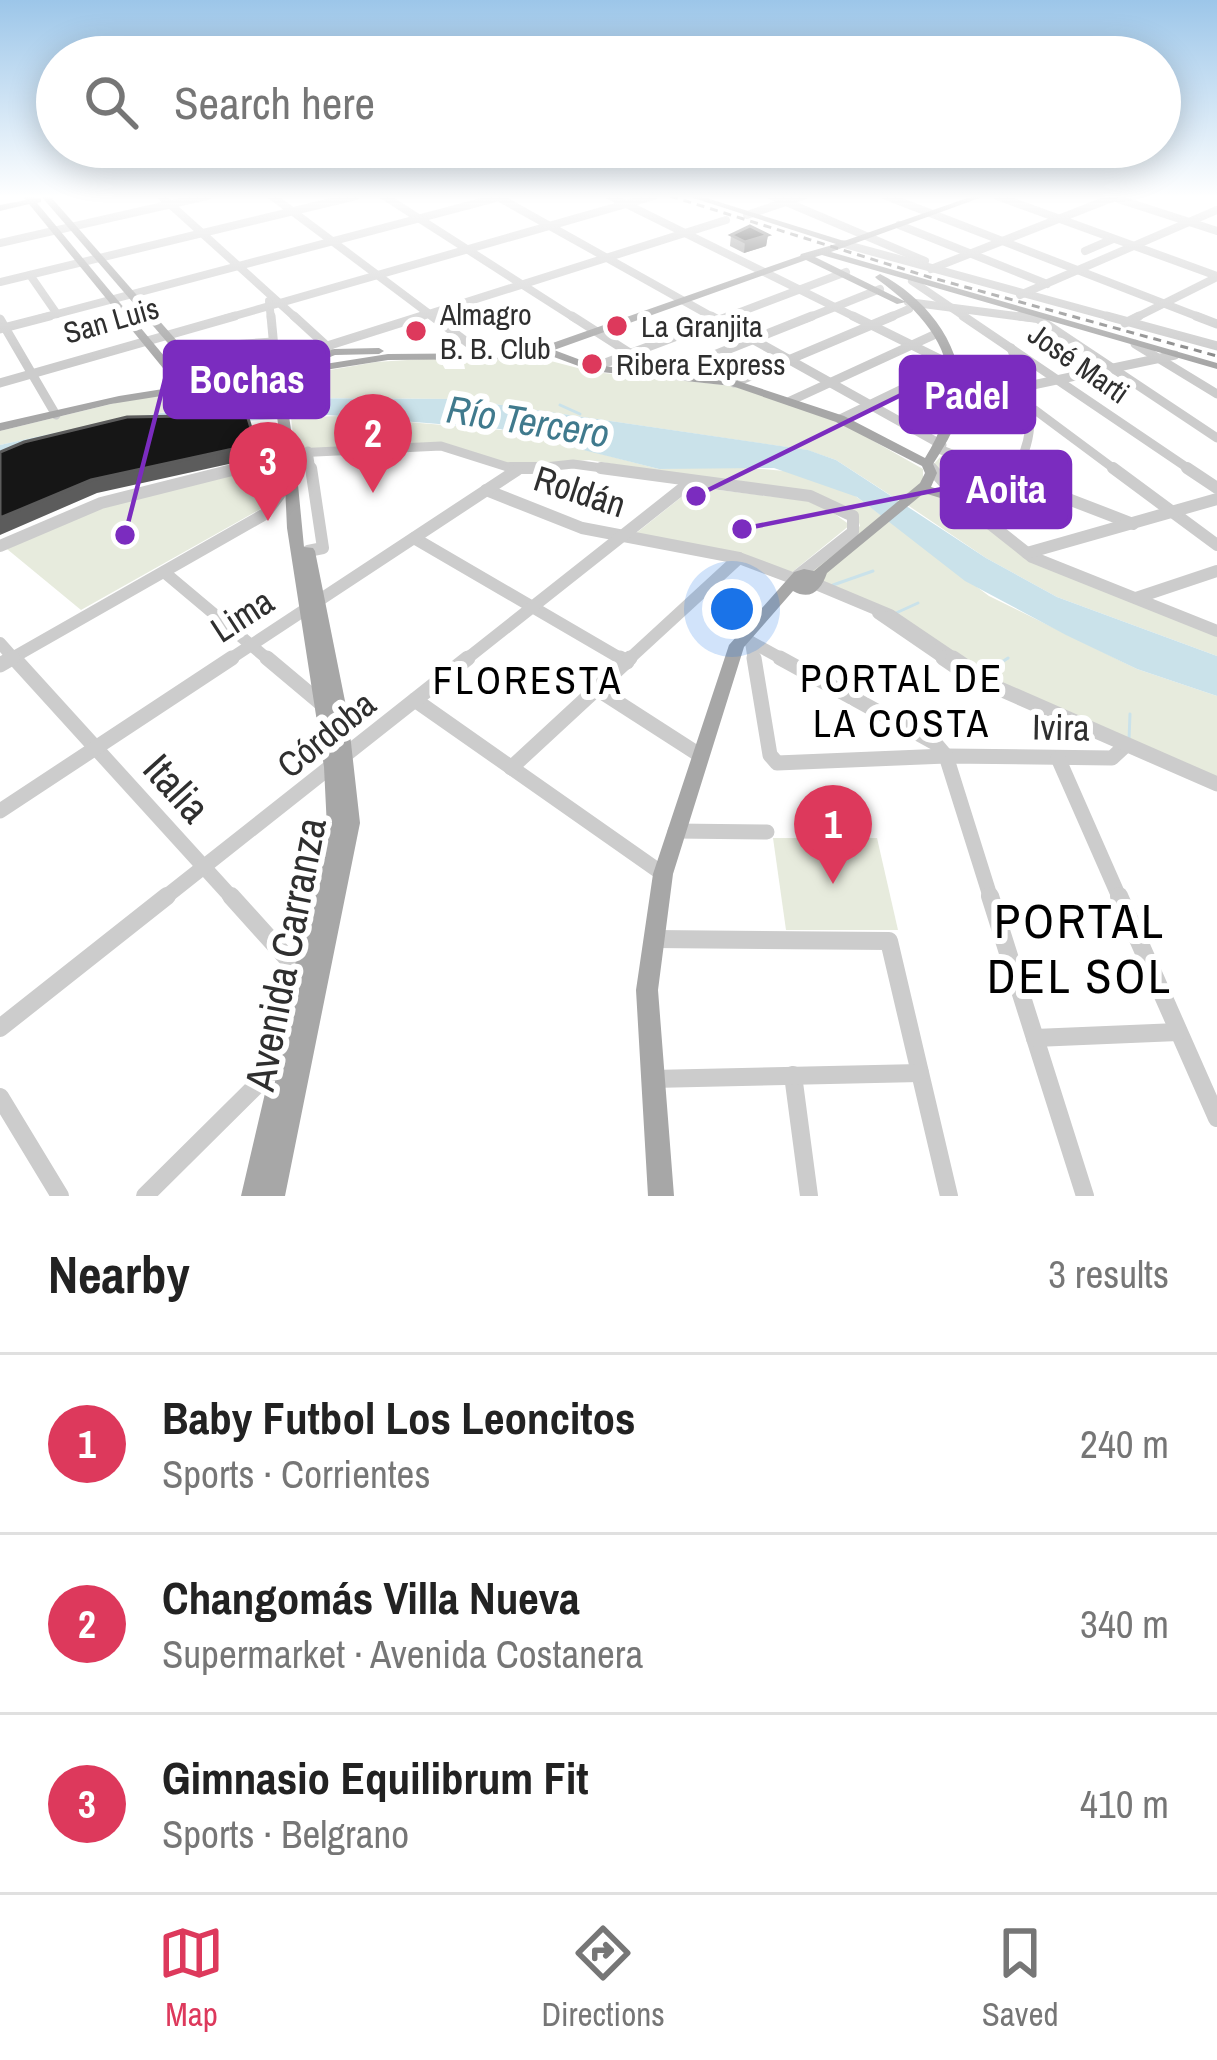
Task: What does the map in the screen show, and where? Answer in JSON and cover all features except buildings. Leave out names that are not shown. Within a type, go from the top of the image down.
[{"type":"main road","points":[[74,252],[185,386]]},
{"type":"main road","points":[[92,252],[204,376]]},
{"type":"main road","points":[[809,252],[913,307]]},
{"type":"main road","points":[[526,351],[809,252],[1217,366]]},
{"type":"main road","points":[[856,262],[913,307],[936,334],[958,381],[957,410],[927,464]]},
{"type":"main road","points":[[185,386],[204,376],[250,375],[388,357],[476,349],[526,351],[592,368],[734,383],[839,419],[927,464],[930,476],[921,490],[775,606],[747,640],[698,754],[663,874],[647,990],[661,1196]]},
{"type":"main road","points":[[0,427],[185,386],[315,365],[329,350],[526,351],[560,359]]},
{"type":"main road","points":[[164,362],[180,354]]},
{"type":"main road","name":"Avenida Carranza","points":[[276,369],[277,467],[306,512],[318,668],[332,711]]},
{"type":"main road","points":[[921,490],[960,500]]},
{"type":"main road","name":"Avenida Carranza","points":[[272,1196],[349,844],[313,604],[306,512]]},
{"type":"main road","name":"Avenida Carranza","points":[[254,1196],[334,844],[339,762]]},
{"type":"street","points":[[0,282],[128,252]]},
{"type":"street","points":[[221,252],[329,350],[623,252]]},
{"type":"street","points":[[56,415],[2,325],[293,252]]},
{"type":"street","points":[[346,252],[476,349]]},
{"type":"street","name":"San Luis","points":[[0,383],[271,302],[462,252]]},
{"type":"street","points":[[472,252],[664,375],[880,289]]},
{"type":"street","points":[[597,252],[940,447],[1133,524]]},
{"type":"street","points":[[722,252],[950,359]]},
{"type":"street","points":[[873,252],[1020,296],[1217,346]]},
{"type":"street","points":[[900,252],[934,268],[975,252]]},
{"type":"street","points":[[965,252],[1047,284]]},
{"type":"street","points":[[1030,252],[1217,324]]},
{"type":"street","points":[[1020,296],[1122,252]]},
{"type":"street","points":[[1151,252],[1217,276]]},
{"type":"street","points":[[592,368],[846,272]]},
{"type":"street","points":[[30,275],[57,314]]},
{"type":"street","points":[[1124,324],[1217,276]]},
{"type":"street","name":"José Marti","points":[[912,280],[1217,488]]},
{"type":"street","points":[[271,302],[276,369]]},
{"type":"street","points":[[734,383],[913,307],[1036,318],[1217,438]]},
{"type":"street","points":[[180,354],[273,341],[287,326],[303,326]]},
{"type":"street","points":[[790,401],[936,334]]},
{"type":"street","points":[[977,515],[1011,477],[1033,433],[1035,410],[1010,344]]},
{"type":"street","points":[[1135,344],[1217,394]]},
{"type":"street","points":[[958,381],[1028,386],[1175,355]]},
{"type":"street","points":[[839,419],[950,359]]},
{"type":"street","points":[[1035,410],[1217,545]]},
{"type":"street","points":[[0,546],[101,503],[237,470],[277,467],[331,452],[441,446],[517,470],[573,464],[688,484],[810,496],[854,516],[855,530],[809,578]]},
{"type":"street","points":[[927,464],[960,500],[1027,553],[1217,631]]},
{"type":"street","points":[[5,662],[265,514],[273,499],[277,467]]},
{"type":"street","points":[[265,514],[277,467]]},
{"type":"street","name":"Lima","points":[[0,811],[517,470]]},
{"type":"street","name":"Córdoba","points":[[0,1028],[688,484]]},
{"type":"street","name":"Roldán","points":[[486,490],[619,538],[739,558],[809,578],[878,613],[968,675],[1217,784]]},
{"type":"street","points":[[1027,553],[1217,499]]},
{"type":"street","points":[[414,538],[627,662]]},
{"type":"street","points":[[511,768],[739,558]]},
{"type":"street","points":[[1135,598],[1217,571]]},
{"type":"street","points":[[164,572],[332,711]]},
{"type":"street","points":[[747,640],[935,742],[946,756],[1085,1196]]},
{"type":"street","name":"Ivira","points":[[747,640],[773,761],[1112,758],[1126,745]]},
{"type":"street","name":"Italia","points":[[0,643],[5,662],[305,979]]},
{"type":"street","points":[[296,683],[312,683],[318,668]]},
{"type":"street","points":[[597,689],[698,754]]},
{"type":"street","points":[[415,700],[663,874]]},
{"type":"street","points":[[1058,758],[1217,1118]]},
{"type":"street","points":[[674,831],[767,832]]},
{"type":"street","points":[[652,939],[889,941],[949,1196]]},
{"type":"street","points":[[1035,1038],[1178,1032]]},
{"type":"street","points":[[145,1196],[308,1035]]},
{"type":"street","points":[[650,1078],[920,1073]]},
{"type":"street","points":[[793,1075],[809,1196]]},
{"type":"street","points":[[0,1097],[60,1196]]},
{"type":"shaded area","points":[[478,357],[547,360],[593,372],[736,386],[838,421],[923,469],[923,483],[901,502],[836,460],[807,450],[460,399],[289,398],[284,378],[376,362],[439,358],[445,369],[465,369],[464,364]]},
{"type":"shaded area","points":[[272,380],[274,398],[171,411],[0,445],[0,431],[136,398]]},
{"type":"shaded area","points":[[338,416],[513,431],[659,469],[729,466],[785,471],[850,492],[989,596],[1137,669],[1217,696],[1217,779],[1003,686],[808,572],[860,526],[858,519],[825,499],[589,460],[516,467],[440,444],[295,450],[291,418]]},
{"type":"shaded area","points":[[942,455],[1006,478],[976,509],[933,465]]},
{"type":"shaded area","points":[[229,475],[262,479],[264,507],[81,610],[7,549],[91,511]]},
{"type":"shaded area","points":[[694,487],[818,502],[850,525],[791,573],[635,534]]},
{"type":"shaded area","points":[[923,491],[953,500],[1019,553],[1217,634],[1217,656],[1057,597],[986,558],[906,504]]},
{"type":"shaded area","points":[[773,838],[877,838],[898,930],[786,930]]},
{"type":"water","name":"Río Tercero","points":[[274,398],[460,399],[808,450],[836,460],[986,558],[1057,597],[1217,656],[1217,696],[1137,669],[1066,635],[965,581],[857,497],[774,468],[659,469],[500,429],[328,415],[233,422],[0,464],[0,445],[136,417]]},
{"type":"waterway","points":[[214,365],[224,356]]},
{"type":"waterway","points":[[216,368],[222,375]]},
{"type":"waterway","name":"Río Tercero","points":[[560,405],[580,414]]},
{"type":"waterway","points":[[833,585],[873,571]]},
{"type":"waterway","points":[[896,613],[918,603]]},
{"type":"waterway","points":[[987,672],[1008,658]]},
{"type":"waterway","points":[[1129,740],[1130,714]]},
{"type":"railway","points":[[848,252],[1217,356]]},
{"type":"place","name":"La Granjita","points":[[617,326]]},
{"type":"place","name":"Almagro B. B. Club","points":[[416,331]]},
{"type":"place","name":"Ribera Express","points":[[592,364]]},
{"type":"place","name":"Changomás Villa Nueva","points":[[373,493]]},
{"type":"place","name":"Padel","points":[[696,496]]},
{"type":"place","name":"Gimnasio Equilibrum Fit","points":[[268,521]]},
{"type":"place","name":"Aoita","points":[[742,529]]},
{"type":"place","name":"Bochas","points":[[125,535]]},
{"type":"place","name":"Baby Futbol Los Leoncitos","points":[[833,884]]},
{"type":"district","name":"FLORESTA","points":[[528,680]]},
{"type":"district","name":"PORTAL DE LA COSTA","points":[[902,700]]},
{"type":"district","name":"PORTAL DEL SOL","points":[[1080,948]]}]
